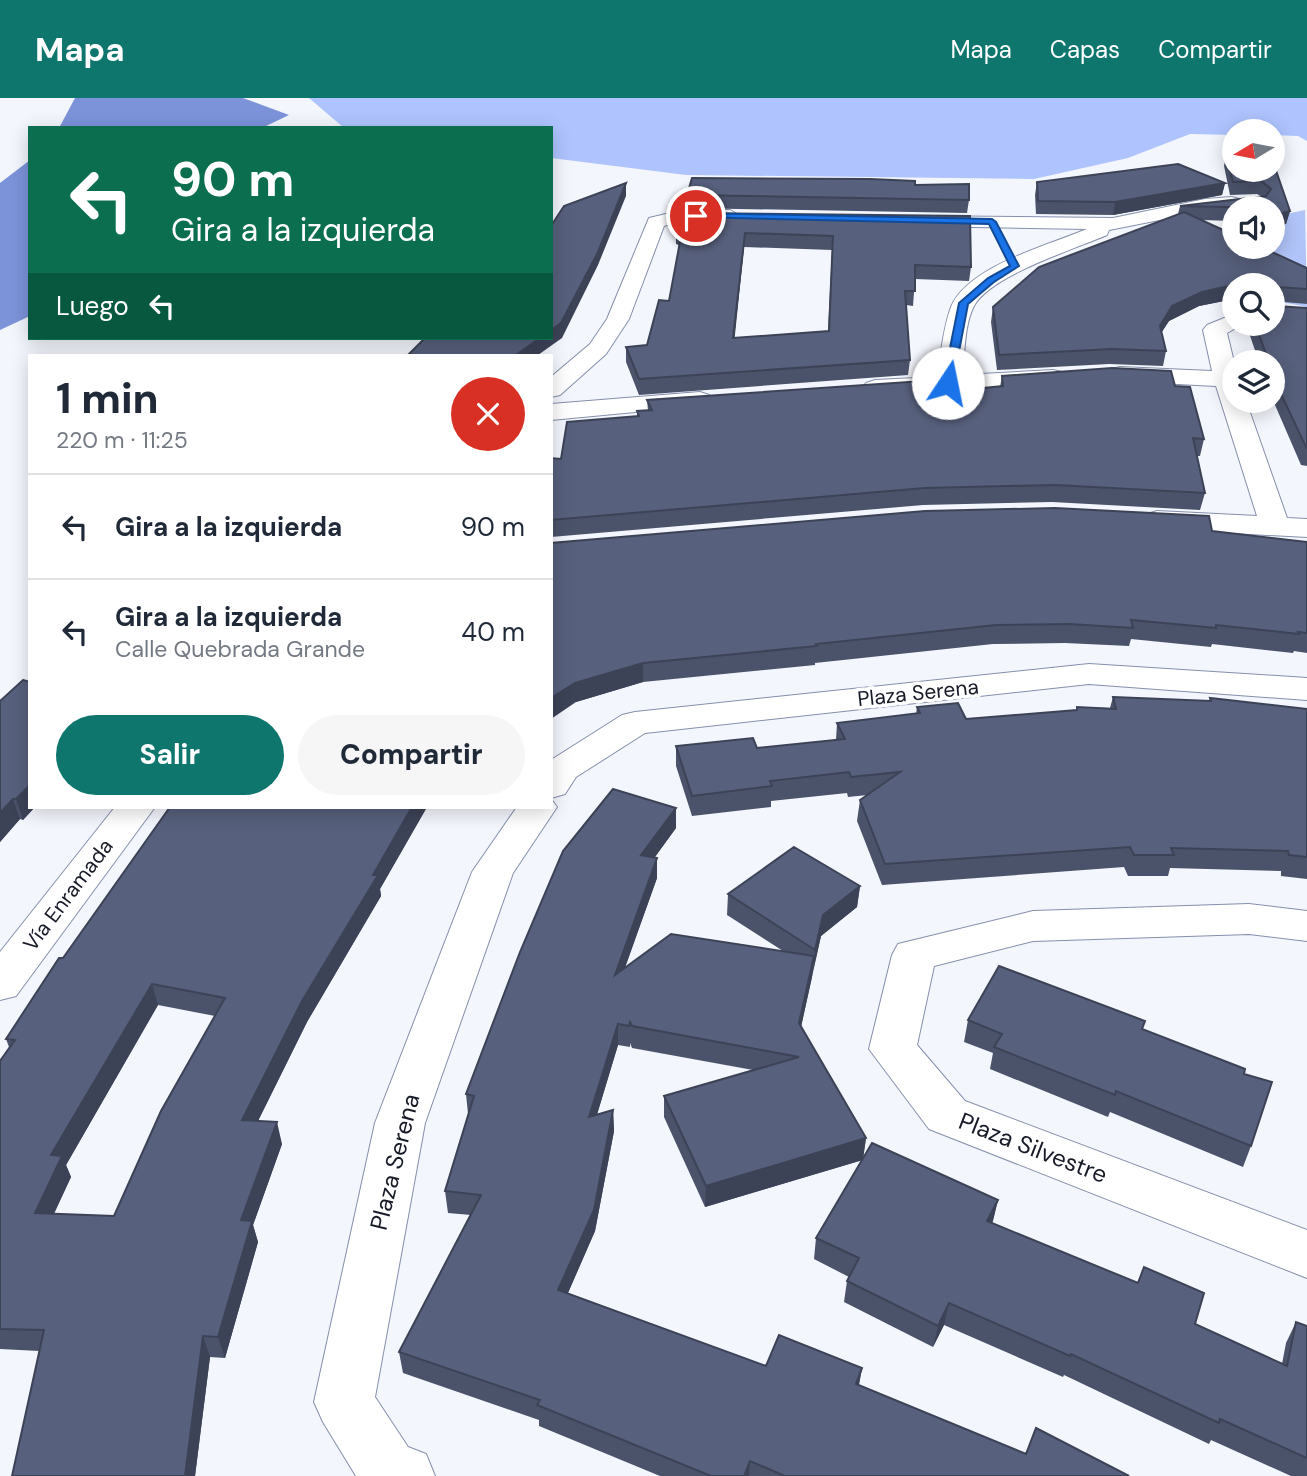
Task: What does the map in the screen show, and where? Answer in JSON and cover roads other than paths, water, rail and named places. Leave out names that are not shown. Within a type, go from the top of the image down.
[{"type":"street","points":[[948,383],[964,303],[991,280],[1015,266],[1113,225],[1205,205],[1222,204]]},
{"type":"street","points":[[553,388],[598,349],[618,319],[656,222],[665,218],[696,216],[750,217]]},
{"type":"street","points":[[898,220],[1113,225]]},
{"type":"street","points":[[992,222],[1015,266]]},
{"type":"street","points":[[1222,327],[1215,330],[1222,361]]},
{"type":"street","points":[[853,389],[1084,375],[1222,379]]},
{"type":"street","points":[[553,412],[730,398]]},
{"type":"street","points":[[1237,413],[1275,525]]},
{"type":"street","points":[[1136,519],[1307,528]]},
{"type":"street","name":"Plaza Serena","points":[[553,783],[563,769],[635,723],[1089,674],[1307,689]]},
{"type":"street","name":"Vía Enramada","points":[[0,984],[133,809]]},
{"type":"street","name":"Plaza Serena","points":[[404,1476],[387,1470],[344,1402],[400,1123],[493,872],[536,809]]},
{"type":"street","name":"Plaza Silvestre","points":[[1307,926],[1248,919],[1032,926],[914,955],[893,1049],[947,1115],[1307,1254]]}]
